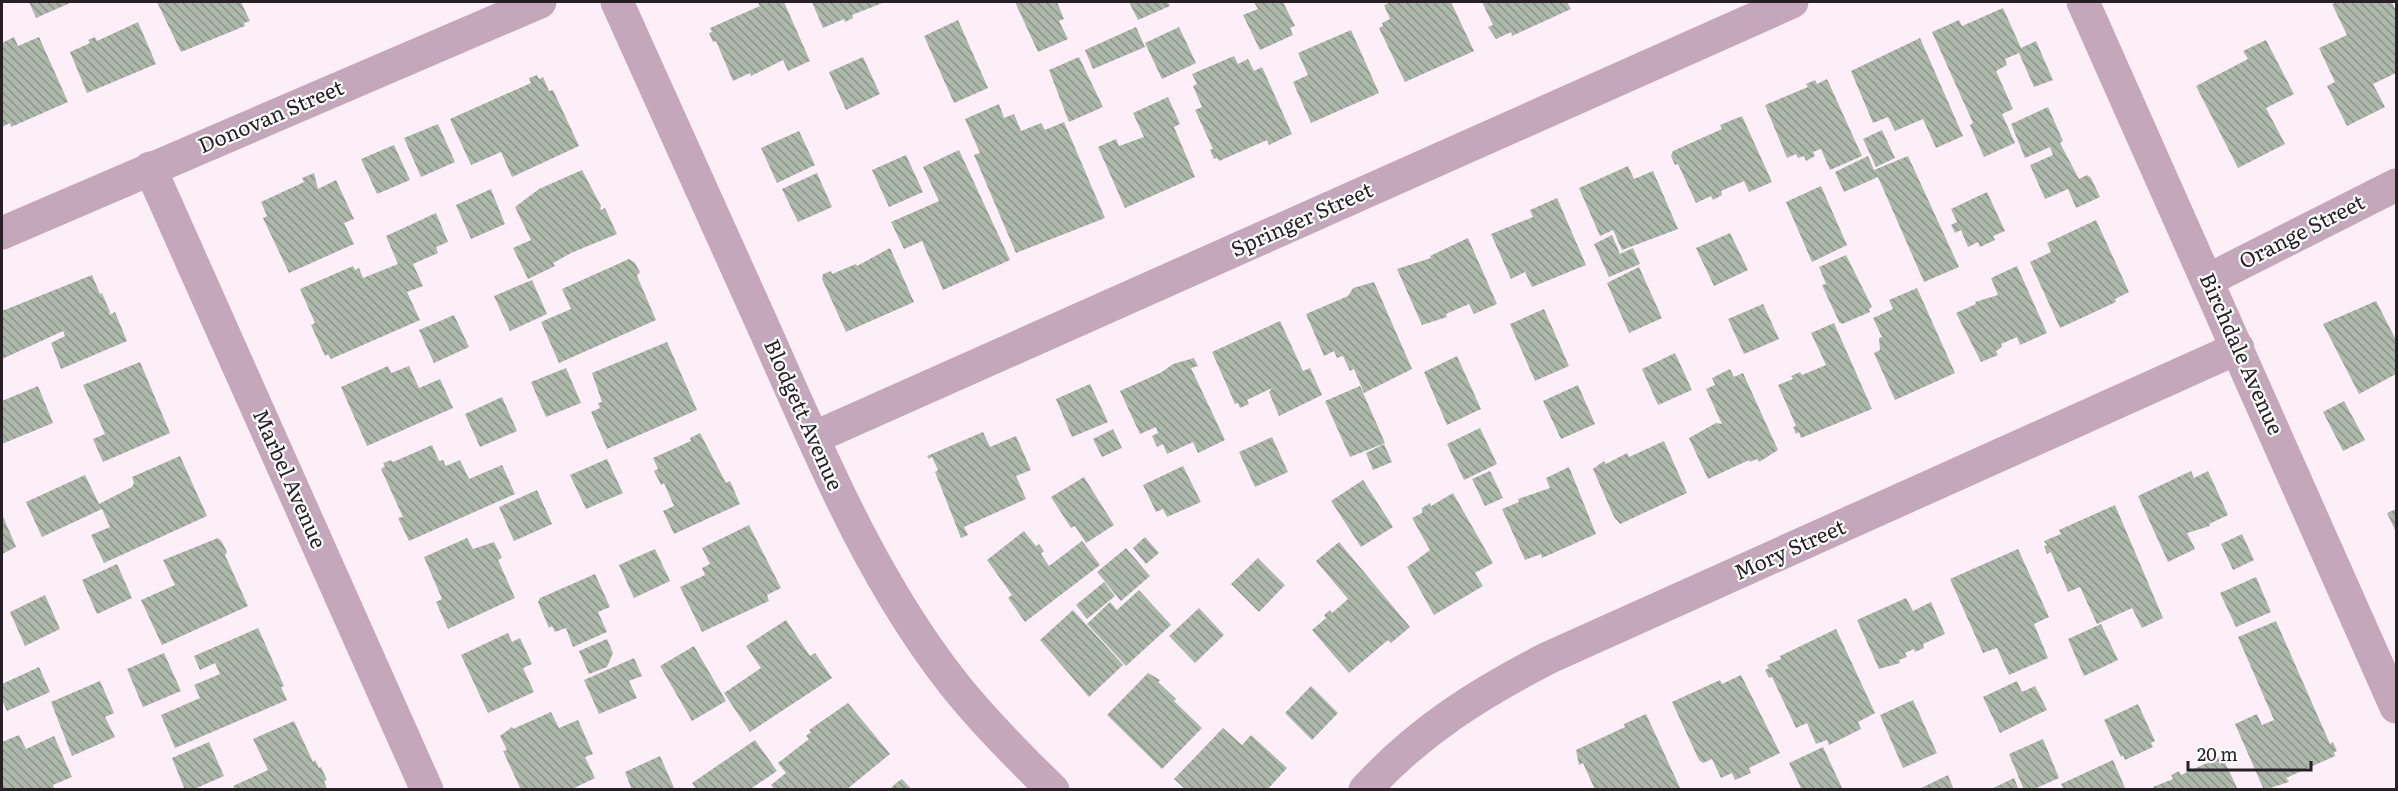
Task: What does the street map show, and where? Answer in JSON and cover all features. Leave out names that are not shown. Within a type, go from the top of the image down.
[{"type":"street","name":"Donovan Street","points":[[2,233],[540,2]]},
{"type":"street","name":"Blodgett Avenue","points":[[617,2],[813,438],[866,547],[928,648],[978,712],[1053,789]]},
{"type":"street","name":"Springer Street","points":[[813,438],[1792,2]]},
{"type":"street","name":"Birchdale Avenue","points":[[2083,2],[2397,707]]},
{"type":"street","name":"Marbel Avenue","points":[[150,168],[427,789]]},
{"type":"street","name":"Orange Street","points":[[2208,280],[2397,185]]},
{"type":"street","name":"Mory Street","points":[[1365,789],[1387,766],[1437,724],[1486,690],[1548,658],[2238,348]]},
{"type":"building","points":[[29,2],[69,2],[70,3],[36,18]]},
{"type":"building","points":[[157,2],[241,2],[250,21],[244,23],[245,26],[181,52]]},
{"type":"building","points":[[784,2],[810,61],[788,71],[783,60],[751,76],[750,73],[733,81],[716,41],[713,42],[709,33],[712,32],[710,28],[760,6],[758,3]]},
{"type":"building","points":[[812,2],[885,2],[852,15],[853,18],[845,22],[844,19],[823,28]]},
{"type":"building","points":[[1015,2],[1057,2],[1064,19],[1059,21],[1068,39],[1038,52]]},
{"type":"building","points":[[1129,2],[1168,2],[1170,6],[1138,20]]},
{"type":"building","points":[[1254,2],[1283,2],[1295,26],[1290,28],[1293,35],[1260,50],[1243,15],[1258,9]]},
{"type":"building","points":[[1391,2],[1451,2],[1474,51],[1405,82],[1379,28],[1383,26],[1382,23],[1390,19],[1384,5]]},
{"type":"building","points":[[1482,2],[1567,2],[1571,9],[1512,36],[1511,32],[1496,39],[1488,27],[1493,25]]},
{"type":"building","points":[[2392,2],[2396,11],[2396,73],[2373,84],[2385,107],[2347,126],[2327,86],[2335,82],[2319,48],[2347,35],[2332,4]]},
{"type":"building","points":[[2003,8],[2021,48],[2036,41],[2053,80],[2034,87],[2019,53],[2005,59],[2007,65],[1996,71],[2013,109],[2002,114],[2015,143],[1984,157],[1970,125],[1973,123],[1932,32],[1959,20],[1962,26]]},
{"type":"building","points":[[958,20],[988,88],[954,103],[924,36]]},
{"type":"building","points":[[138,22],[156,64],[87,93],[70,52],[90,43],[88,40],[95,37],[97,41]]},
{"type":"building","points":[[1136,27],[1145,47],[1093,69],[1085,50]]},
{"type":"building","points":[[1179,27],[1196,63],[1162,79],[1145,43]]},
{"type":"building","points":[[1351,30],[1379,93],[1311,123],[1293,82],[1308,75],[1298,53]]},
{"type":"building","points":[[14,37],[18,46],[39,37],[68,102],[11,127],[10,123],[2,127],[2,43]]},
{"type":"building","points":[[1920,38],[1963,136],[1936,148],[1923,119],[1895,131],[1888,117],[1873,123],[1851,71]]},
{"type":"building","points":[[2266,40],[2294,94],[2266,108],[2285,144],[2238,168],[2196,86],[2248,59],[2243,51]]},
{"type":"building","points":[[1234,56],[1238,64],[1248,59],[1254,71],[1262,67],[1292,134],[1269,145],[1267,140],[1219,161],[1217,158],[1214,159],[1210,150],[1213,149],[1195,110],[1202,107],[1193,86],[1197,84],[1192,74]]},
{"type":"building","points":[[863,57],[880,94],[846,110],[829,72]]},
{"type":"building","points":[[1079,57],[1103,107],[1069,122],[1049,70]]},
{"type":"building","points":[[537,75],[539,79],[543,77],[549,91],[553,90],[579,146],[512,177],[501,152],[471,165],[450,119],[531,83],[529,78]]},
{"type":"building","points":[[1827,79],[1862,156],[1830,170],[1821,149],[1813,152],[1815,156],[1806,161],[1804,156],[1798,158],[1796,154],[1787,158],[1765,105],[1808,87],[1806,84],[1815,80],[1817,84]]},
{"type":"building","points":[[1168,97],[1180,124],[1174,127],[1195,177],[1125,208],[1098,147],[1116,139],[1119,146],[1144,137],[1133,113]]},
{"type":"building","points":[[999,104],[1004,118],[1014,114],[1021,131],[1041,123],[1045,130],[1064,122],[1105,218],[1016,253],[974,155],[980,153],[965,119]]},
{"type":"building","points":[[2048,107],[2063,141],[2060,143],[2079,179],[2087,175],[2091,178],[2100,197],[2076,208],[2068,189],[2045,199],[2030,165],[2053,155],[2050,147],[2025,158],[2011,124]]},
{"type":"building","points":[[1742,116],[1772,182],[1749,192],[1744,181],[1721,191],[1722,195],[1713,200],[1711,196],[1696,203],[1678,164],[1675,165],[1671,156],[1673,151],[1722,129],[1720,125]]},
{"type":"building","points":[[438,124],[455,162],[421,177],[404,138]]},
{"type":"building","points":[[1882,130],[1895,158],[1876,167],[1863,139]]},
{"type":"building","points":[[799,131],[815,165],[777,183],[761,148]]},
{"type":"building","points":[[394,145],[410,180],[377,194],[361,159]]},
{"type":"building","points":[[959,150],[1010,260],[943,290],[922,241],[904,249],[891,222],[939,201],[923,167]]},
{"type":"building","points":[[906,155],[923,192],[889,207],[872,170]]},
{"type":"building","points":[[1868,156],[1874,170],[1908,156],[1959,267],[1924,282],[1878,177],[1844,192],[1835,172]]},
{"type":"building","points":[[1628,166],[1634,179],[1653,171],[1678,229],[1622,250],[1613,230],[1600,236],[1579,188]]},
{"type":"building","points":[[582,170],[601,206],[600,210],[605,208],[617,234],[571,253],[553,263],[555,266],[528,279],[513,248],[531,240],[515,207],[539,189]]},
{"type":"building","points":[[314,173],[318,189],[336,180],[354,219],[344,223],[354,244],[289,273],[263,218],[267,216],[261,202],[304,182],[302,178]]},
{"type":"building","points":[[817,173],[832,207],[798,222],[782,189]]},
{"type":"building","points":[[1821,186],[1847,245],[1812,262],[1786,202]]},
{"type":"building","points":[[491,189],[505,224],[471,239],[456,205]]},
{"type":"building","points":[[1987,192],[2005,231],[1993,236],[1995,240],[1980,247],[1978,242],[1968,247],[1961,230],[1955,233],[1951,225],[1957,222],[1951,209]]},
{"type":"building","points":[[1557,198],[1586,265],[1532,287],[1525,272],[1511,279],[1491,234],[1533,217],[1530,210]]},
{"type":"building","points":[[436,213],[448,242],[436,247],[438,253],[413,264],[423,286],[407,292],[420,320],[331,359],[328,354],[325,356],[311,325],[315,323],[300,289],[353,266],[355,270],[359,268],[363,278],[398,264],[386,236]]},
{"type":"building","points":[[2096,220],[2129,292],[2115,299],[2116,302],[2060,328],[2030,262],[2051,252],[2047,243]]},
{"type":"building","points":[[1730,233],[1748,270],[1714,286],[1696,248]]},
{"type":"building","points":[[1612,235],[1620,254],[1633,248],[1640,264],[1609,277],[1594,244]]},
{"type":"building","points":[[1468,238],[1497,304],[1474,314],[1469,304],[1446,314],[1447,317],[1422,325],[1397,269],[1431,258],[1430,256]]},
{"type":"building","points":[[890,248],[914,302],[846,332],[822,279],[823,274],[831,271],[832,274],[856,264],[857,266]]},
{"type":"building","points":[[1846,255],[1872,307],[1869,309],[1870,312],[1842,324],[1822,285],[1826,284],[1819,267]]},
{"type":"building","points":[[629,259],[635,263],[640,272],[637,276],[656,320],[559,363],[541,322],[571,309],[562,289]]},
{"type":"building","points":[[2017,266],[2047,333],[2020,345],[2017,337],[2001,344],[2002,347],[1996,351],[1998,355],[1981,362],[1956,313],[1976,304],[1975,302],[1998,295],[1991,278]]},
{"type":"building","points":[[1639,267],[1662,318],[1629,333],[1607,283]]},
{"type":"building","points":[[92,275],[100,294],[102,293],[110,312],[109,315],[115,312],[127,341],[61,369],[51,343],[65,336],[63,331],[2,359],[2,311]]},
{"type":"building","points":[[532,280],[547,314],[510,331],[494,296]]},
{"type":"building","points":[[1374,282],[1412,369],[1364,393],[1354,369],[1350,371],[1343,356],[1337,358],[1334,351],[1324,356],[1306,314],[1348,296],[1353,288]]},
{"type":"building","points":[[1917,288],[1955,373],[1895,400],[1874,353],[1880,350],[1879,338],[1882,337],[1873,318],[1893,309],[1889,300]]},
{"type":"building","points":[[2376,301],[2396,340],[2396,374],[2359,394],[2323,324]]},
{"type":"building","points":[[1763,304],[1779,339],[1744,354],[1728,319]]},
{"type":"building","points":[[1544,309],[1569,366],[1535,381],[1510,324]]},
{"type":"building","points":[[454,315],[469,347],[434,363],[419,330]]},
{"type":"building","points":[[1280,321],[1303,371],[1310,368],[1322,395],[1279,416],[1269,392],[1272,388],[1247,400],[1249,404],[1240,408],[1238,403],[1235,404],[1212,352]]},
{"type":"building","points":[[1834,323],[1872,409],[1801,438],[1799,432],[1796,434],[1793,427],[1796,426],[1778,385],[1793,379],[1791,376],[1800,372],[1802,375],[1826,365],[1811,333]]},
{"type":"building","points":[[667,342],[697,410],[607,449],[591,412],[600,408],[598,403],[602,402],[592,373]]},
{"type":"building","points":[[1675,353],[1692,390],[1658,405],[1642,369]]},
{"type":"building","points":[[1457,356],[1481,409],[1447,425],[1424,372]]},
{"type":"building","points":[[1194,358],[1198,366],[1191,368],[1225,440],[1198,453],[1193,442],[1167,454],[1163,444],[1157,447],[1152,436],[1158,433],[1156,427],[1140,434],[1120,391],[1162,372],[1173,364]]},
{"type":"building","points":[[140,362],[170,433],[103,462],[93,439],[105,434],[83,385]]},
{"type":"building","points":[[388,366],[391,373],[409,366],[419,388],[440,379],[453,408],[367,446],[341,387]]},
{"type":"building","points":[[566,368],[581,403],[546,417],[531,382]]},
{"type":"building","points":[[1730,369],[1734,377],[1743,373],[1778,450],[1759,462],[1757,459],[1750,462],[1749,460],[1708,479],[1689,438],[1716,423],[1722,424],[1706,389],[1715,385],[1712,378]]},
{"type":"building","points":[[1090,384],[1108,422],[1072,437],[1056,399]]},
{"type":"building","points":[[1578,385],[1595,424],[1561,439],[1543,401]]},
{"type":"building","points":[[38,386],[53,423],[2,444],[2,401]]},
{"type":"building","points":[[1360,386],[1385,443],[1350,457],[1325,401]]},
{"type":"building","points":[[502,397],[517,431],[480,447],[465,414]]},
{"type":"building","points":[[2344,401],[2365,440],[2343,451],[2323,412]]},
{"type":"building","points":[[1480,428],[1497,464],[1464,480],[1447,444]]},
{"type":"building","points":[[1113,429],[1122,448],[1102,457],[1093,439]]},
{"type":"building","points":[[983,432],[990,447],[1016,436],[1031,470],[1016,476],[1026,499],[964,527],[968,535],[961,538],[935,472],[938,470],[932,457],[929,459],[927,456]]},
{"type":"building","points":[[700,433],[726,483],[730,481],[740,504],[674,534],[663,511],[674,506],[664,483],[661,485],[654,471],[658,469],[653,458],[691,441],[690,438]]},
{"type":"building","points":[[1272,437],[1288,472],[1255,487],[1239,452]]},
{"type":"building","points":[[1664,441],[1687,493],[1620,524],[1614,517],[1593,469],[1604,461],[1606,464],[1627,453],[1629,457]]},
{"type":"building","points":[[1384,444],[1392,462],[1373,470],[1366,453]]},
{"type":"building","points":[[432,445],[439,461],[443,460],[446,466],[460,460],[469,479],[502,465],[515,494],[409,541],[398,518],[403,517],[381,469],[385,466],[383,463],[391,460],[393,462]]},
{"type":"building","points":[[180,456],[207,516],[104,563],[91,535],[110,527],[102,509],[42,537],[26,502],[85,475],[99,504],[132,487],[134,483],[132,477]]},
{"type":"building","points":[[607,459],[623,493],[586,509],[570,475]]},
{"type":"building","points":[[1183,466],[1201,502],[1167,517],[1163,509],[1156,512],[1143,485]]},
{"type":"building","points":[[1569,467],[1596,534],[1542,558],[1541,554],[1525,560],[1502,509],[1519,502],[1518,499],[1550,488],[1546,478]]},
{"type":"building","points":[[1490,471],[1503,498],[1485,506],[1472,479]]},
{"type":"building","points":[[2191,471],[2194,478],[2208,471],[2228,515],[2209,524],[2210,526],[2187,533],[2195,549],[2168,562],[2138,496]]},
{"type":"building","points":[[1084,477],[1114,525],[1086,543],[1075,526],[1071,528],[1051,497]]},
{"type":"building","points":[[1363,480],[1393,527],[1361,547],[1331,501]]},
{"type":"building","points":[[537,490],[552,524],[514,541],[499,507]]},
{"type":"building","points":[[1453,493],[1493,563],[1475,573],[1483,586],[1434,615],[1407,567],[1430,550],[1412,518],[1422,513],[1422,508],[1430,503],[1431,506]]},
{"type":"building","points":[[2115,505],[2163,618],[2142,628],[2132,608],[2097,624],[2080,587],[2068,592],[2051,552],[2047,554],[2044,546],[2047,545],[2044,541],[2061,534],[2059,530]]},
{"type":"building","points":[[2396,509],[2396,532],[2387,513]]},
{"type":"building","points":[[2,514],[16,547],[2,554]]},
{"type":"building","points":[[749,525],[781,588],[767,595],[769,601],[702,632],[680,587],[705,575],[702,568],[710,564],[702,548]]},
{"type":"building","points":[[1024,531],[1036,546],[1039,544],[1044,551],[1041,554],[1049,566],[1082,541],[1100,565],[1025,622],[1008,598],[1012,595],[987,560]]},
{"type":"building","points":[[2242,534],[2254,560],[2233,570],[2221,544]]},
{"type":"building","points":[[1145,537],[1159,553],[1146,564],[1133,548]]},
{"type":"building","points":[[218,538],[227,552],[225,555],[248,606],[162,645],[141,600],[175,585],[163,560]]},
{"type":"building","points":[[467,538],[473,549],[494,542],[502,558],[498,560],[515,598],[448,629],[436,602],[442,599],[424,557]]},
{"type":"building","points":[[1339,542],[1410,627],[1391,643],[1388,640],[1349,673],[1312,630],[1326,618],[1324,615],[1330,610],[1332,613],[1348,599],[1316,561]]},
{"type":"building","points":[[1126,548],[1150,576],[1121,601],[1097,572]]},
{"type":"building","points":[[655,549],[670,581],[634,598],[619,565]]},
{"type":"building","points":[[2018,549],[2049,617],[2034,624],[2048,658],[2009,675],[1997,648],[1983,653],[1950,579]]},
{"type":"building","points":[[1258,558],[1285,585],[1259,612],[1231,584]]},
{"type":"building","points":[[117,564],[132,598],[97,614],[82,580]]},
{"type":"building","points":[[595,574],[610,607],[598,612],[607,632],[573,647],[566,628],[555,632],[552,626],[549,628],[538,602],[540,598]]},
{"type":"building","points":[[2256,577],[2271,612],[2236,627],[2220,593]]},
{"type":"building","points":[[1104,582],[1115,596],[1087,619],[1076,605]]},
{"type":"building","points":[[1139,590],[1171,625],[1126,666],[1087,624],[1110,602],[1117,610]]},
{"type":"building","points":[[45,595],[60,629],[25,646],[10,612]]},
{"type":"building","points":[[1906,598],[1913,611],[1931,602],[1945,634],[1923,644],[1924,648],[1905,653],[1907,657],[1899,660],[1900,663],[1879,669],[1857,620]]},
{"type":"building","points":[[1199,608],[1224,635],[1195,663],[1169,636]]},
{"type":"building","points":[[1073,610],[1123,665],[1089,697],[1040,640]]},
{"type":"building","points":[[786,620],[810,656],[815,653],[832,678],[750,732],[724,693],[761,668],[746,646]]},
{"type":"building","points":[[2276,621],[2330,744],[2333,742],[2337,751],[2334,752],[2335,756],[2286,778],[2289,782],[2264,790],[2235,724],[2257,714],[2262,725],[2274,720],[2238,637]]},
{"type":"building","points":[[2101,624],[2118,660],[2084,676],[2068,639]]},
{"type":"building","points":[[258,628],[284,686],[281,687],[287,700],[175,748],[161,715],[200,698],[194,685],[220,674],[215,663],[200,670],[194,656]]},
{"type":"building","points":[[1836,629],[1875,713],[1858,722],[1861,729],[1829,745],[1827,740],[1816,744],[1807,723],[1796,728],[1772,677],[1769,678],[1765,670],[1769,668],[1767,665],[1781,659],[1780,656]]},
{"type":"building","points":[[508,633],[512,642],[520,638],[532,664],[523,668],[534,692],[488,713],[461,655]]},
{"type":"building","points":[[607,639],[613,653],[607,667],[589,674],[579,651]]},
{"type":"building","points":[[694,646],[726,701],[692,721],[660,666]]},
{"type":"building","points":[[164,653],[181,691],[143,707],[127,669]]},
{"type":"building","points":[[634,658],[642,676],[629,681],[637,698],[599,714],[584,680]]},
{"type":"building","points":[[39,667],[50,692],[7,711],[2,700],[2,684]]},
{"type":"building","points":[[1148,673],[1160,680],[1158,682],[1176,699],[1174,701],[1202,728],[1162,769],[1107,715]]},
{"type":"building","points":[[1741,675],[1780,753],[1749,768],[1751,773],[1735,780],[1732,773],[1721,778],[1712,759],[1703,763],[1699,760],[1672,702],[1720,680],[1722,684]]},
{"type":"building","points":[[100,681],[114,713],[105,717],[115,737],[72,756],[51,702]]},
{"type":"building","points":[[2017,681],[2022,692],[2035,686],[2047,710],[2000,733],[1983,697]]},
{"type":"building","points":[[1311,686],[1338,713],[1312,740],[1285,713]]},
{"type":"building","points":[[1913,700],[1937,753],[1903,768],[1880,715]]},
{"type":"building","points":[[848,703],[890,754],[846,790],[775,790],[771,785],[786,773],[778,763],[809,739],[806,736],[811,732],[809,730]]},
{"type":"building","points":[[2138,704],[2155,741],[2151,743],[2153,747],[2125,760],[2123,755],[2121,757],[2104,720]]},
{"type":"building","points":[[551,712],[559,728],[578,720],[593,754],[585,757],[595,778],[570,790],[521,790],[503,751],[507,750],[500,736],[512,727],[513,729]]},
{"type":"building","points":[[1646,714],[1681,790],[1595,790],[1583,763],[1579,765],[1576,750],[1625,727],[1624,724]]},
{"type":"building","points":[[294,721],[313,762],[315,760],[319,768],[321,767],[327,780],[324,781],[327,789],[235,790],[233,786],[268,770],[253,739]]},
{"type":"building","points":[[1223,728],[1242,745],[1251,735],[1287,768],[1267,790],[1186,790],[1174,779]]},
{"type":"building","points":[[19,735],[26,749],[54,736],[72,777],[53,785],[55,790],[2,790],[2,742]]},
{"type":"building","points":[[2043,739],[2059,778],[2032,790],[2024,790],[2009,754]]},
{"type":"building","points":[[755,740],[777,771],[749,790],[697,790],[692,783]]},
{"type":"building","points":[[209,742],[224,776],[192,790],[185,790],[172,758]]},
{"type":"building","points":[[1823,747],[1843,790],[1802,790],[1789,763]]},
{"type":"building","points":[[660,756],[675,790],[632,790],[625,772]]},
{"type":"building","points":[[2222,756],[2238,790],[2154,790],[2153,787],[2173,779],[2171,775],[2179,771],[2181,775]]},
{"type":"building","points":[[2113,760],[2126,790],[2064,790],[2061,784]]},
{"type":"building","points":[[1948,775],[1954,790],[1917,790]]},
{"type":"building","points":[[2014,778],[2019,790],[1989,790]]},
{"type":"building","points":[[902,779],[912,790],[889,790],[896,783]]}]
